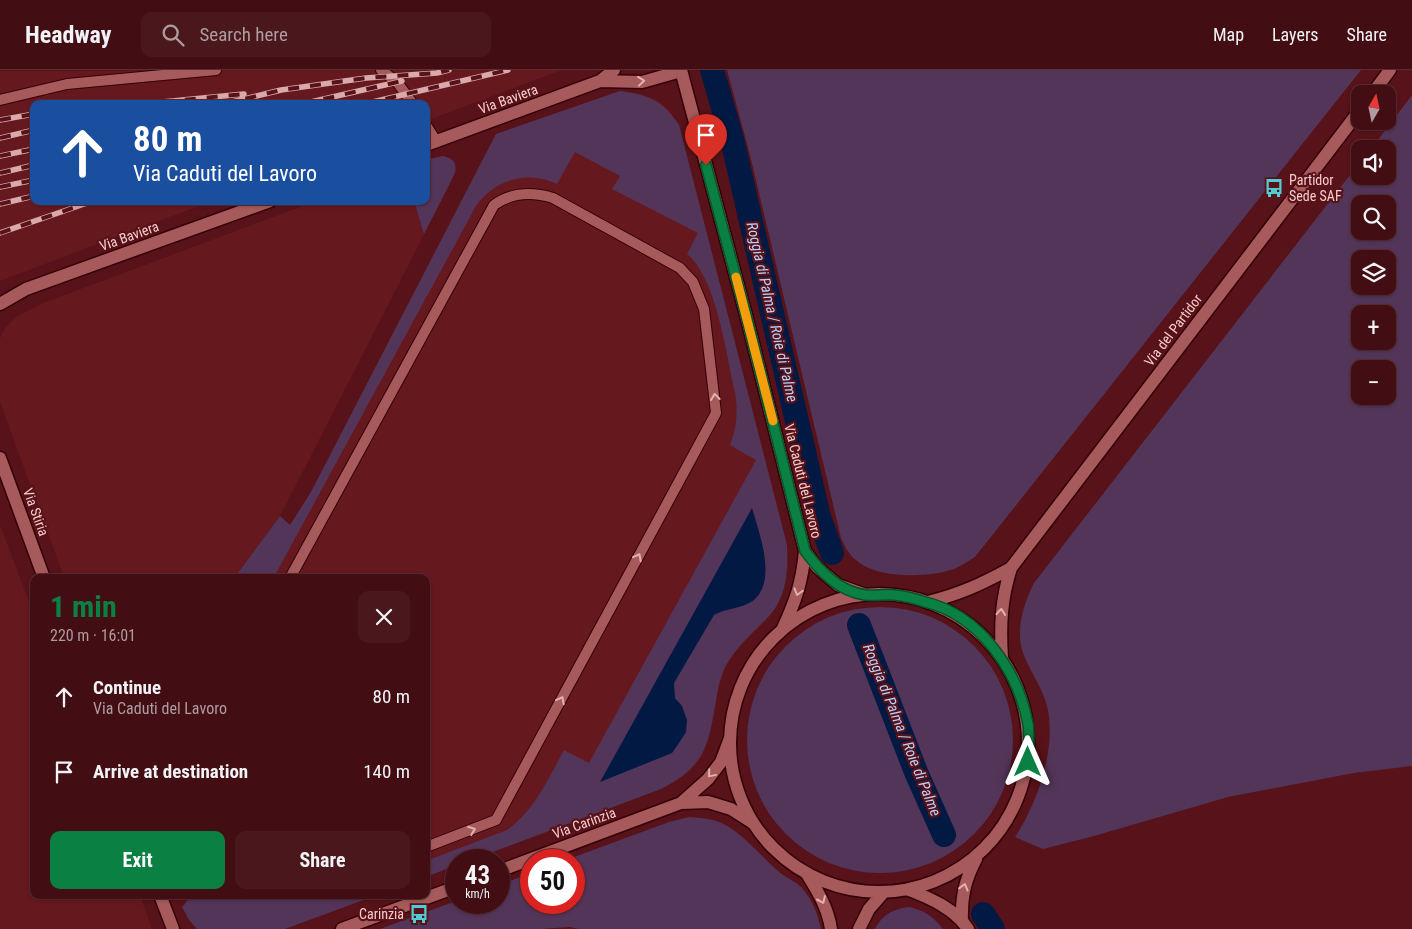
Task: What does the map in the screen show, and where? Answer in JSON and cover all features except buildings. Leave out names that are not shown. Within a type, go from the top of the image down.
[{"type":"street","name":"Via Baviera","points":[[431,143],[600,81],[614,70]]},
{"type":"street","points":[[1379,85],[1390,70]]},
{"type":"street","name":"Via Baviera","points":[[600,81],[642,82],[681,71]]},
{"type":"street","name":"Via Caduti del Lavoro","points":[[681,71],[746,315],[805,551],[803,574],[798,594],[782,630]]},
{"type":"street","name":"Via del Partidor","points":[[1002,658],[1001,612],[1004,591],[1011,568],[1351,122]]},
{"type":"street","name":"Via Baviera","points":[[0,304],[26,289],[259,205]]},
{"type":"street","name":"Via Stiria","points":[[0,458],[43,574]]},
{"type":"street","name":"Via Caduti del Lavoro","points":[[805,551],[817,567],[838,585],[864,595]]},
{"type":"street","name":"Via del Partidor","points":[[928,602],[953,596],[980,585],[1011,568]]},
{"type":"street","points":[[864,595],[897,595],[928,602],[970,624],[987,640],[1002,658],[1019,690],[1028,726],[1028,762],[1019,797],[1002,829],[977,856],[945,877],[909,890],[883,893],[856,891],[831,884],[807,874],[777,852],[753,823],[740,796],[732,768],[730,738],[734,707],[745,678],[761,652],[782,630],[807,613],[834,601],[864,595]]},
{"type":"street","name":"Via Carinzia","points":[[681,803],[708,779],[722,762],[730,738]]},
{"type":"street","name":"Via Carinzia","points":[[510,867],[681,803],[708,802],[732,809],[753,823]]},
{"type":"street","points":[[965,925],[961,904],[963,891],[968,874],[977,856]]},
{"type":"street","points":[[807,874],[822,897],[830,918],[831,929]]},
{"type":"street","points":[[430,896],[445,890]]},
{"type":"street","points":[[909,890],[937,902],[965,925]]},
{"type":"street","points":[[859,929],[869,910],[883,893]]},
{"type":"street","points":[[162,899],[173,929]]},
{"type":"street","points":[[342,929],[422,899]]},
{"type":"lane","points":[[0,100],[67,84],[216,70]]},
{"type":"lane","points":[[381,70],[398,82],[410,100]]},
{"type":"lane","points":[[292,574],[494,205],[501,199],[512,195],[528,194],[553,198],[680,268],[693,282],[704,309],[716,413],[496,820],[430,845]]},
{"type":"shaded area","points":[[562,70],[430,120],[430,100],[30,100],[30,205],[201,205],[0,281],[0,71]]},
{"type":"shaded area","points":[[727,70],[1361,70],[975,557],[954,569],[943,572],[903,575],[876,571],[865,566],[851,555],[841,538],[750,155]]},
{"type":"shaded area","points":[[620,91],[640,94],[657,100],[670,111],[679,125],[787,545],[788,565],[786,582],[779,600],[770,615],[740,645],[726,666],[718,689],[709,737],[702,756],[691,770],[661,789],[500,849],[445,849],[445,869],[430,875],[430,574],[249,574],[290,526],[311,492],[496,134]]},
{"type":"shaded area","points":[[620,91],[639,94],[661,104],[679,125],[787,545],[785,583],[780,600],[769,616],[740,645],[726,665],[722,674],[707,743],[696,763],[676,781],[661,789],[500,849],[457,849],[507,830],[517,822],[540,794],[564,750],[589,763],[756,460],[730,445],[735,426],[736,406],[724,338],[706,281],[687,254],[698,233],[612,189],[620,176],[575,152],[557,184],[535,178],[524,178],[502,183],[484,197],[476,206],[276,574],[237,574],[280,516],[290,525],[311,492],[496,134]]},
{"type":"shaded area","points":[[1412,95],[1412,766],[1354,773],[1228,797],[1043,849],[1015,837],[1038,791],[1047,757],[1049,739],[1047,706],[1042,691],[1022,650],[1020,641],[1022,615],[1034,583],[1351,174],[1351,185],[1396,185],[1396,140],[1378,140],[1385,130],[1396,130],[1396,116]]},
{"type":"shaded area","points":[[443,156],[454,161],[456,167],[452,180],[280,516],[236,574],[63,574],[0,402],[0,338],[6,327],[16,317],[43,303],[305,205],[430,205],[430,159]]},
{"type":"shaded area","points":[[443,156],[449,158],[454,162],[455,173],[424,234],[415,205],[430,205],[430,159]]},
{"type":"shaded area","points":[[0,525],[30,604],[30,899],[141,899],[152,929],[0,929]]},
{"type":"shaded area","points":[[880,607],[906,610],[931,617],[954,629],[974,646],[991,666],[1003,689],[1010,714],[1013,740],[1010,766],[1003,791],[991,814],[974,834],[954,851],[931,863],[906,870],[880,873],[854,870],[829,863],[806,851],[786,834],[769,814],[757,791],[750,766],[747,740],[750,714],[757,689],[769,666],[786,646],[806,629],[829,617],[854,610]]},
{"type":"shaded area","points":[[689,817],[708,819],[728,826],[744,838],[779,872],[801,887],[814,907],[821,929],[579,929],[569,927],[541,929],[380,929],[445,905],[445,914],[510,914],[510,881],[520,877],[520,914],[585,914],[585,853],[669,822]]},
{"type":"shaded area","points":[[445,854],[445,869],[430,875],[430,859]]},
{"type":"shaded area","points":[[189,899],[366,899],[285,929],[197,929],[189,920],[182,907]]},
{"type":"shaded area","points":[[909,907],[920,910],[928,915],[943,929],[875,929],[889,913]]},
{"type":"water","points":[[752,508],[765,558],[764,583],[759,594],[751,602],[714,615],[674,683],[675,698],[682,706],[687,720],[686,732],[672,753],[600,782]]},
{"type":"waterway","name":"Roggia di Palma / Roie di Palme","points":[[712,70],[732,139],[819,517],[832,553]]},
{"type":"waterway","name":"Roggia di Palma / Roie di Palme","points":[[859,625],[916,772],[944,835]]},
{"type":"waterway","name":"Roggia di Palma / Roie di Palme","points":[[983,914],[993,929]]},
{"type":"railway","points":[[240,100],[281,90],[366,78],[437,73],[449,70]]},
{"type":"railway","points":[[381,100],[508,70]]},
{"type":"railway","points":[[319,100],[402,81]]},
{"type":"railway","points":[[182,100],[244,94]]},
{"type":"railway","points":[[0,120],[30,115]]},
{"type":"railway","points":[[0,138],[30,131]]},
{"type":"railway","points":[[0,156],[30,150]]},
{"type":"railway","points":[[0,173],[30,166]]},
{"type":"railway","points":[[0,187],[30,181]]},
{"type":"railway","points":[[0,204],[30,197]]},
{"type":"railway","points":[[0,233],[81,205]]},
{"type":"slow traffic","points":[[736,277],[773,421]]},
{"type":"place","name":"Partidor Sede SAF","points":[[1274,188]]},
{"type":"place","name":"Carinzia","points":[[419,914]]},
{"type":"route","points":[[706,165],[805,551],[817,567],[838,585],[864,595],[897,595],[928,602],[970,624],[987,640],[1002,658],[1019,690],[1028,726],[1028,762]]}]
